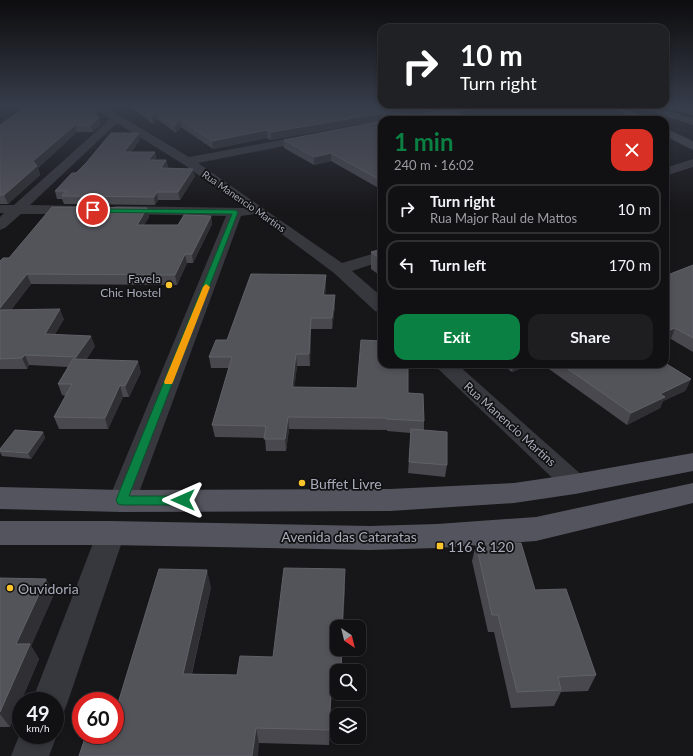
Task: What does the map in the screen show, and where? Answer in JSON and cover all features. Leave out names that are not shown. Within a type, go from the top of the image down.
[{"type":"main road","points":[[0,498],[122,500],[390,500],[514,493],[575,484],[693,462]]},
{"type":"main road","name":"Avenida das Cataratas","points":[[0,532],[370,538],[437,536],[536,529],[693,493]]},
{"type":"street","points":[[0,225],[90,142]]},
{"type":"street","name":"Rua Manencio Martins","points":[[157,142],[188,161],[228,205],[260,212],[340,269],[378,303]]},
{"type":"street","points":[[188,161],[285,142]]},
{"type":"street","points":[[669,171],[693,163]]},
{"type":"street","points":[[0,209],[100,210],[228,205],[122,500]]},
{"type":"street","points":[[340,269],[378,257]]},
{"type":"street","name":"Rua Manencio Martins","points":[[448,368],[575,484]]},
{"type":"street","points":[[53,692],[111,533]]},
{"type":"street","points":[[30,756],[35,744]]},
{"type":"building","points":[[0,142],[55,142],[33,161],[37,166],[4,195],[0,195]]},
{"type":"building","points":[[103,142],[132,142],[124,152],[155,152],[148,160],[166,160],[161,168],[193,169],[178,192],[157,192],[154,197],[62,196],[66,191],[55,191],[72,173],[76,173]]},
{"type":"building","points":[[288,142],[378,142],[378,179],[331,153],[314,157]]},
{"type":"building","points":[[52,207],[147,208],[137,225],[178,225],[184,215],[211,216],[192,254],[185,254],[175,275],[27,274],[0,308],[0,261],[3,258],[9,258]]},
{"type":"building","points":[[378,250],[378,257],[371,252]]},
{"type":"building","points":[[693,265],[693,338],[675,328],[669,330],[669,274]]},
{"type":"building","points":[[251,274],[326,275],[323,295],[335,295],[332,318],[311,318],[309,354],[296,354],[292,387],[357,388],[361,340],[378,341],[378,368],[408,368],[408,393],[423,394],[424,421],[387,418],[288,417],[285,439],[264,439],[266,426],[212,425],[232,357],[209,357],[216,340],[227,340]]},
{"type":"building","points":[[60,309],[45,334],[91,336],[76,357],[25,355],[22,358],[0,359],[0,310]]},
{"type":"building","points":[[73,359],[138,361],[125,386],[120,385],[105,418],[54,417],[72,384],[58,384]]},
{"type":"building","points":[[669,365],[691,379],[660,394],[665,397],[631,413],[567,368],[669,368]]},
{"type":"building","points":[[411,429],[447,432],[447,465],[409,462]]},
{"type":"building","points":[[15,430],[43,432],[28,453],[0,451]]},
{"type":"building","points":[[521,543],[535,590],[566,589],[596,675],[558,677],[561,690],[517,692],[498,615],[492,615],[476,544]]},
{"type":"building","points":[[284,568],[345,569],[342,620],[330,620],[330,656],[342,656],[341,664],[330,664],[329,730],[256,728],[252,756],[79,756],[83,744],[124,744],[124,692],[121,692],[159,569],[207,570],[183,674],[237,675],[240,656],[273,657]]},
{"type":"building","points":[[0,578],[46,579],[16,644],[30,644],[0,712]]},
{"type":"slow traffic","points":[[169,382],[206,287]]},
{"type":"place","name":"Favela Chic Hostel","points":[[169,285]]},
{"type":"place","name":"Buffet Livre","points":[[302,483]]},
{"type":"place","name":"116 & 120","points":[[440,546]]},
{"type":"place","name":"Ouvidoria","points":[[10,588]]},
{"type":"route","points":[[93,210],[235,212],[122,500],[183,500]]}]
